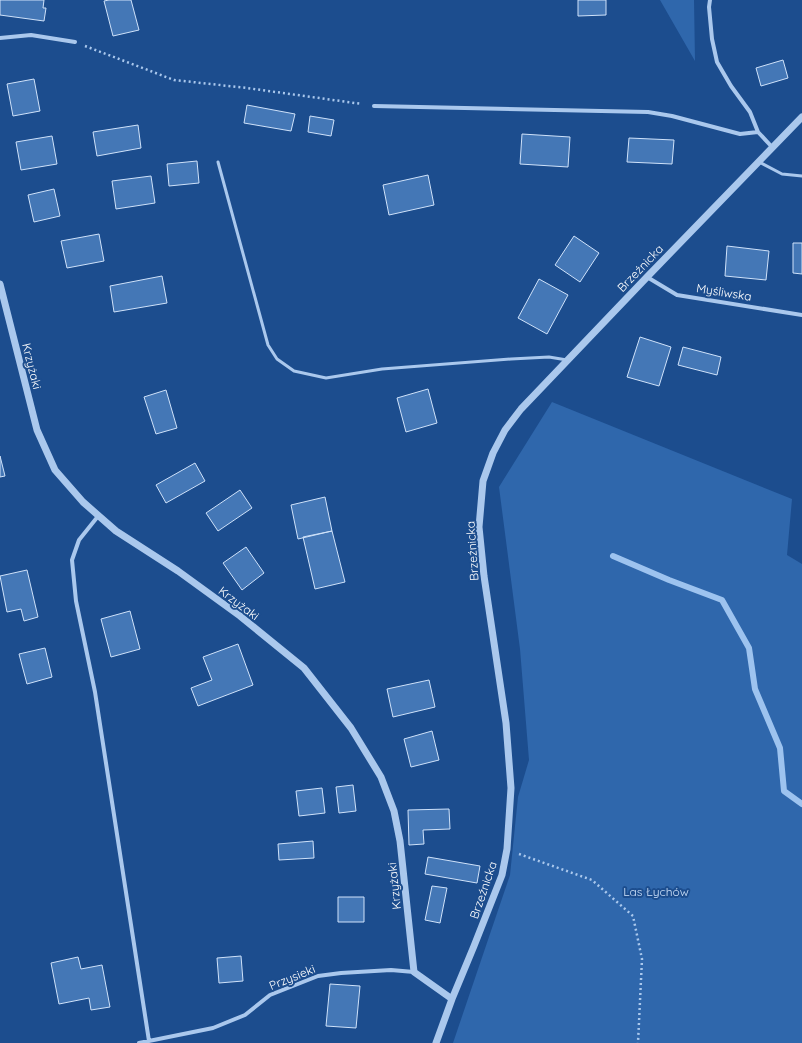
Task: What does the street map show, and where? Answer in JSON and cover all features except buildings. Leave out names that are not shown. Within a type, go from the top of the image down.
[{"type":"street","points":[[710,0],[709,6],[712,39],[717,62],[731,86],[750,112],[758,132],[772,147]]},
{"type":"street","points":[[0,38],[31,35],[75,42]]},
{"type":"street","points":[[374,106],[648,112],[672,116],[740,134],[758,132]]},
{"type":"street","name":"Brzeźnicka","points":[[436,1043],[502,875],[507,849],[511,788],[506,723],[484,576],[480,534],[483,481],[493,453],[505,430],[521,409],[802,117]]},
{"type":"street","name":"Myśliwska","points":[[647,277],[677,295],[802,315]]},
{"type":"street","name":"Krzyżaki","points":[[0,284],[37,430],[55,470],[83,502],[116,531],[178,571],[240,616],[304,668],[351,728],[381,777],[394,811],[400,841],[414,972]]},
{"type":"street","points":[[99,515],[79,540],[72,560],[76,601],[96,700],[149,1041]]},
{"type":"street","name":"Przysieki","points":[[139,1043],[213,1028],[245,1015],[270,995],[318,976],[341,973],[384,971],[414,972]]},
{"type":"street","points":[[414,972],[452,999]]},
{"type":"lane","points":[[218,162],[268,345],[277,359],[294,371],[326,378],[382,370],[481,362],[549,357],[567,360]]},
{"type":"lane","points":[[759,162],[782,174],[802,176]]},
{"type":"path","points":[[75,42],[174,80],[247,88],[374,106]]},
{"type":"path","points":[[507,849],[592,880],[633,916],[642,959],[638,1043]]},
{"type":"green space","points":[[660,0],[694,0],[695,61]]},
{"type":"green space","name":"Las Łychów","points":[[552,402],[792,499],[787,555],[802,564],[802,1043],[453,1043],[510,875],[518,797],[529,760],[520,649],[499,487]]},
{"type":"waterway","points":[[613,556],[669,580],[722,600],[749,648],[755,689],[780,748],[784,791],[802,804]]}]
